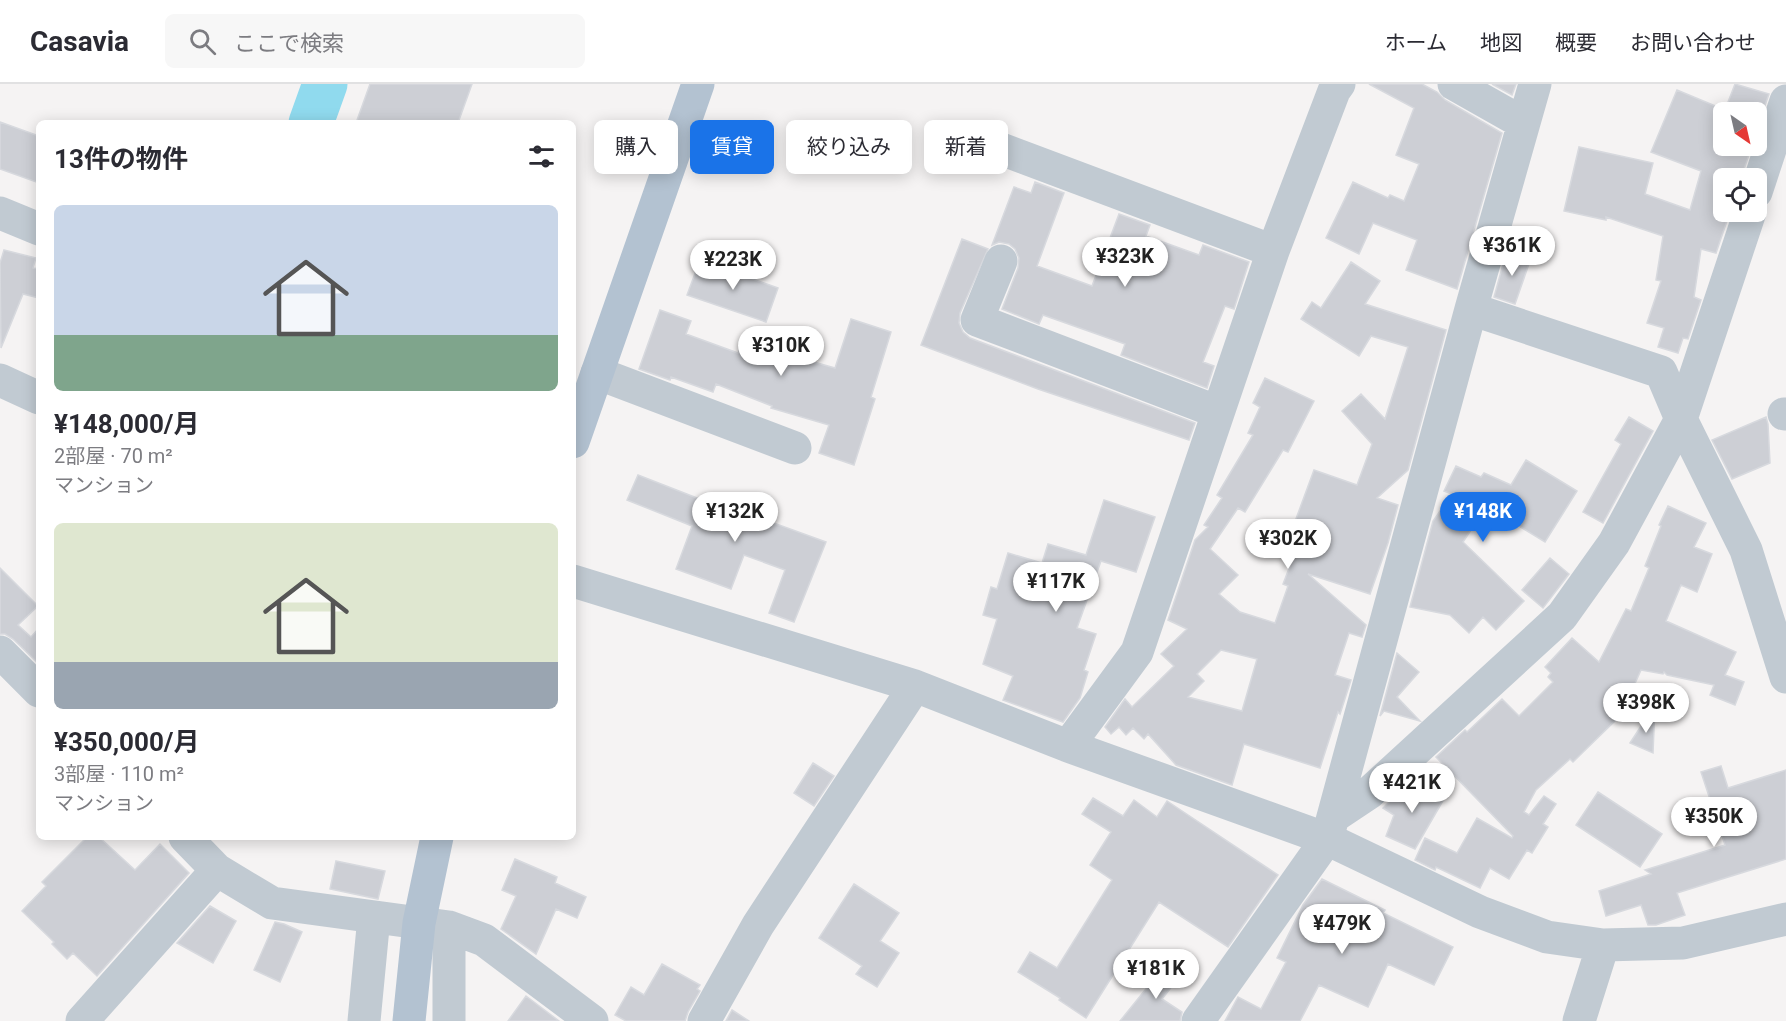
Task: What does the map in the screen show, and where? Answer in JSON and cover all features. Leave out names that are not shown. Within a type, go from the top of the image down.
[{"type":"main road","points":[[576,433],[698,84]]},
{"type":"main road","points":[[410,1021],[434,925],[437,840]]},
{"type":"street","points":[[1068,746],[1137,652],[1273,251],[1334,91],[1339,84]]},
{"type":"street","points":[[1454,84],[1523,123]]},
{"type":"street","points":[[1330,828],[1534,84]]},
{"type":"street","points":[[1764,168],[1786,101]]},
{"type":"street","points":[[1008,152],[1273,251]]},
{"type":"street","points":[[0,213],[36,228]]},
{"type":"street","points":[[1198,1021],[1330,828],[1563,616],[1614,543],[1682,419],[1747,222]]},
{"type":"street","points":[[1001,261],[977,320],[1218,411]]},
{"type":"street","points":[[1471,309],[1661,372],[1746,550],[1786,677]]},
{"type":"street","points":[[597,373],[795,448]]},
{"type":"street","points":[[0,380],[36,397]]},
{"type":"street","points":[[576,583],[915,686],[1068,746],[1330,828],[1480,912],[1547,937],[1604,945],[1683,943],[1786,919]]},
{"type":"street","points":[[0,652],[36,688]]},
{"type":"street","points":[[704,1021],[758,925],[915,686]]},
{"type":"street","points":[[188,840],[217,870],[272,903],[434,925],[484,940],[592,1021]]},
{"type":"street","points":[[82,1021],[217,870]]},
{"type":"street","points":[[364,1021],[374,917]]},
{"type":"street","points":[[434,925],[449,1021]]},
{"type":"street","points":[[1579,1021],[1604,945]]},
{"type":"building","points":[[370,84],[472,84],[459,120],[357,120]]},
{"type":"building","points":[[1369,84],[1422,84],[1502,133],[1457,289],[1406,270],[1417,240],[1373,223],[1359,254],[1326,238],[1353,182],[1388,198],[1390,195],[1404,201],[1419,164],[1396,155],[1414,108]]},
{"type":"building","points":[[1492,84],[1516,84],[1512,95]]},
{"type":"building","points":[[1735,84],[1769,94],[1766,102],[1728,102]]},
{"type":"building","points":[[1677,90],[1713,105],[1713,156],[1749,156],[1744,168],[1713,168],[1713,222],[1727,222],[1716,253],[1701,249],[1694,297],[1701,300],[1688,339],[1683,338],[1678,353],[1658,347],[1664,328],[1647,323],[1661,281],[1656,280],[1663,236],[1606,217],[1606,220],[1564,211],[1579,147],[1653,163],[1645,194],[1690,210],[1701,171],[1651,152]]},
{"type":"building","points":[[0,122],[36,135],[36,182],[0,169]]},
{"type":"building","points":[[1035,182],[1064,193],[1037,266],[1092,286],[1119,214],[1150,225],[1146,236],[1199,255],[1203,245],[1249,262],[1234,309],[1225,306],[1203,362],[1214,366],[1207,388],[1121,355],[1125,344],[1043,315],[1039,324],[1002,309],[1018,268],[1019,258],[1015,249],[1009,244],[999,242],[992,245],[1014,187],[1031,193]]},
{"type":"building","points":[[962,239],[988,249],[960,313],[959,323],[963,332],[970,338],[1195,423],[1189,440],[1038,389],[921,345]]},
{"type":"building","points":[[4,250],[36,258],[33,268],[36,268],[36,297],[23,294],[1,348],[0,263]]},
{"type":"building","points":[[1507,250],[1531,258],[1515,304],[1494,297]]},
{"type":"building","points":[[700,260],[778,288],[766,322],[687,295]]},
{"type":"building","points":[[1351,262],[1380,281],[1365,304],[1446,330],[1408,470],[1377,498],[1398,505],[1388,543],[1370,594],[1308,574],[1366,625],[1362,637],[1349,633],[1335,675],[1351,680],[1320,768],[1244,744],[1232,785],[1176,765],[1148,734],[1144,739],[1133,728],[1126,735],[1119,727],[1111,734],[1105,727],[1125,699],[1132,707],[1174,666],[1161,654],[1187,629],[1168,620],[1195,540],[1208,527],[1204,525],[1222,498],[1217,495],[1253,435],[1248,433],[1260,407],[1253,403],[1265,378],[1314,401],[1288,452],[1283,450],[1245,512],[1238,508],[1210,549],[1238,575],[1219,594],[1240,612],[1275,623],[1288,586],[1283,584],[1293,558],[1280,546],[1290,535],[1314,470],[1357,485],[1372,444],[1342,411],[1361,394],[1385,419],[1408,347],[1371,336],[1359,356],[1301,319],[1312,302],[1321,308]],"holes":[[[1221,650],[1257,659],[1242,711],[1188,697],[1204,681],[1197,674]]]},
{"type":"building","points":[[660,310],[691,321],[686,334],[738,353],[743,342],[835,368],[851,319],[891,332],[871,397],[875,399],[854,465],[819,453],[829,425],[771,408],[772,406],[716,384],[713,392],[671,377],[670,380],[639,369]]},
{"type":"building","points":[[1629,417],[1653,431],[1603,523],[1583,512],[1621,444],[1615,440]]},
{"type":"building","points":[[1766,417],[1770,463],[1732,479],[1712,440]]},
{"type":"building","points":[[1526,460],[1577,491],[1545,542],[1491,509],[1489,511],[1485,509],[1463,542],[1524,601],[1496,630],[1483,617],[1469,633],[1450,615],[1410,607],[1433,521],[1452,494],[1444,491],[1456,466],[1481,477],[1484,473],[1511,485]]},
{"type":"building","points":[[638,475],[715,505],[716,502],[826,542],[794,622],[769,613],[785,570],[744,555],[731,589],[676,569],[692,526],[627,500]]},
{"type":"building","points":[[1104,500],[1155,517],[1136,572],[1101,561],[1077,628],[1096,634],[1084,670],[1088,672],[1080,698],[1063,722],[1003,700],[1013,676],[983,664],[997,619],[983,615],[991,587],[997,589],[1008,553],[1042,563],[1048,544],[1086,555]]},
{"type":"building","points":[[1668,506],[1706,523],[1694,547],[1712,554],[1697,592],[1681,585],[1666,621],[1736,652],[1725,675],[1744,682],[1735,705],[1710,695],[1714,685],[1667,675],[1664,672],[1663,674],[1641,670],[1621,715],[1573,762],[1570,759],[1536,790],[1524,812],[1529,815],[1544,796],[1556,804],[1543,824],[1548,827],[1532,853],[1527,850],[1509,879],[1490,868],[1480,888],[1436,867],[1435,870],[1415,860],[1425,838],[1457,853],[1477,818],[1512,838],[1513,836],[1436,757],[1502,699],[1519,716],[1553,682],[1548,677],[1551,673],[1545,667],[1572,638],[1599,662],[1626,609],[1631,611],[1649,568],[1645,566]]},
{"type":"building","points":[[1550,558],[1569,574],[1543,608],[1522,590]]},
{"type":"building","points":[[0,568],[36,604],[36,608],[18,625],[31,637],[36,631],[36,661],[13,639],[0,634]]},
{"type":"building","points":[[1397,653],[1419,672],[1397,697],[1420,721],[1384,711],[1380,716]]},
{"type":"building","points":[[1655,705],[1653,753],[1630,743]]},
{"type":"building","points":[[813,763],[834,776],[814,806],[794,793]]},
{"type":"building","points":[[1721,766],[1728,788],[1786,770],[1786,859],[1677,893],[1685,915],[1656,925],[1648,925],[1641,905],[1606,916],[1599,891],[1651,874],[1645,870],[1725,845],[1701,772]]},
{"type":"building","points":[[1411,780],[1444,799],[1415,849],[1386,836],[1394,815],[1383,808]]},
{"type":"building","points":[[1598,792],[1662,834],[1640,867],[1576,825]]},
{"type":"building","points":[[1093,798],[1123,816],[1134,800],[1157,817],[1167,801],[1278,875],[1228,947],[1159,902],[1086,1018],[1059,1000],[1060,998],[1018,972],[1030,952],[1057,968],[1112,880],[1090,865],[1111,832],[1082,814]]},
{"type":"building","points":[[84,840],[102,840],[135,870],[160,844],[189,873],[97,976],[73,953],[67,959],[52,944],[54,942],[22,911],[46,886],[42,882]]},
{"type":"building","points":[[515,859],[557,877],[555,883],[586,897],[577,918],[556,909],[536,954],[501,929],[516,896],[502,890]]},
{"type":"building","points":[[336,861],[385,871],[378,899],[330,889]]},
{"type":"building","points":[[1322,879],[1385,910],[1383,913],[1453,947],[1434,985],[1388,964],[1368,1007],[1319,985],[1300,1021],[1225,1021],[1238,997],[1261,1009],[1286,962],[1277,958],[1303,905]]},
{"type":"building","points":[[854,884],[899,913],[880,941],[899,953],[877,987],[856,974],[862,966],[819,938]]},
{"type":"building","points":[[210,906],[236,921],[213,963],[177,943]]},
{"type":"building","points":[[275,922],[302,932],[280,982],[254,970]]},
{"type":"building","points":[[662,964],[700,985],[697,989],[700,991],[685,1021],[626,1021],[615,1015],[631,987],[644,995]]},
{"type":"building","points":[[1166,964],[1181,975],[1162,999],[1182,1012],[1180,1021],[1120,1021]]},
{"type":"building","points":[[526,996],[559,1021],[508,1021]]},
{"type":"building","points":[[732,1010],[749,1021],[726,1021]]},
{"type":"waterway","points":[[312,120],[325,84]]}]
